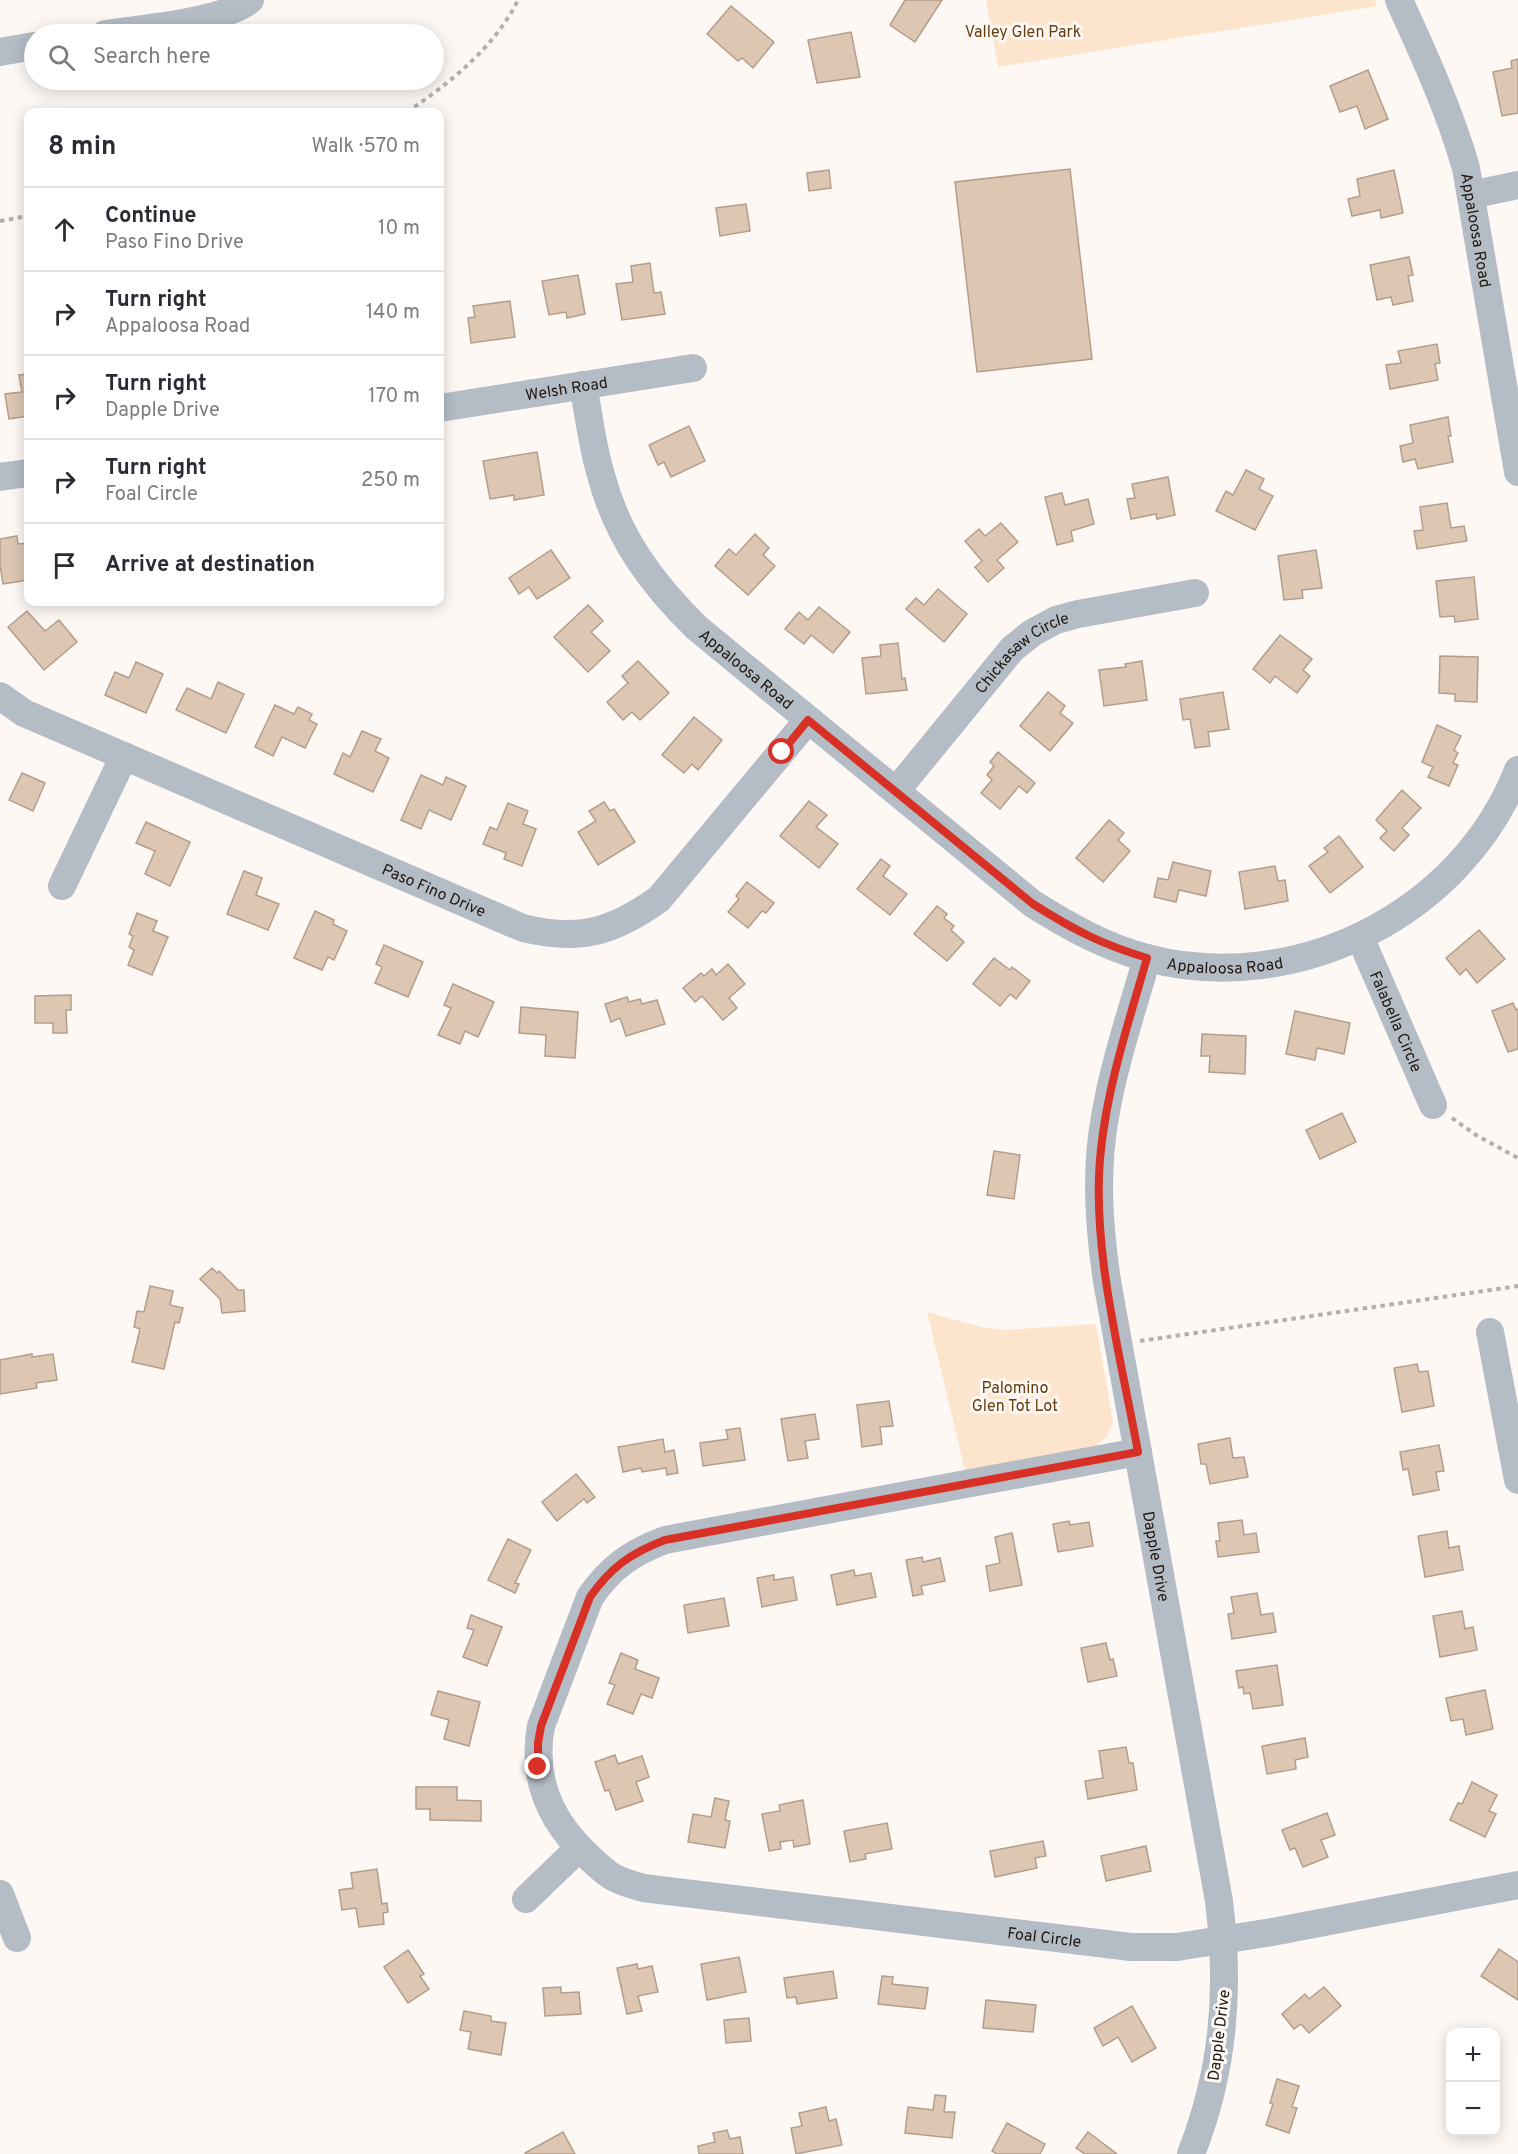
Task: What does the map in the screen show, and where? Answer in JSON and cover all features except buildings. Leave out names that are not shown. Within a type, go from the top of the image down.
[{"type":"street","points":[[169,24],[208,18],[250,0]]},
{"type":"street","name":"Appaloosa Road","points":[[1399,0],[1453,124],[1466,168],[1518,472]]},
{"type":"street","points":[[0,52],[24,48]]},
{"type":"street","points":[[1471,195],[1518,185]]},
{"type":"street","name":"Welsh Road","points":[[444,407],[693,368]]},
{"type":"street","name":"Appaloosa Road","points":[[584,385],[601,478],[617,521],[638,561],[673,605],[697,628],[1033,904],[1090,938],[1147,958],[1175,964],[1220,968],[1242,968],[1294,960],[1337,947],[1360,937],[1416,904],[1450,874],[1465,859],[1492,822],[1518,773]]},
{"type":"street","points":[[0,477],[24,474]]},
{"type":"street","name":"Chickasaw Circle","points":[[896,791],[1012,649],[1032,633],[1056,620],[1078,614],[1195,594]]},
{"type":"street","name":"Paso Fino Drive","points":[[0,696],[24,713],[523,928],[542,933],[571,935],[609,928],[636,916],[659,899],[808,720]]},
{"type":"street","points":[[62,886],[124,756]]},
{"type":"street","name":"Falabella Circle","points":[[1360,937],[1433,1106]]},
{"type":"street","name":"Dapple Drive","points":[[1147,958],[1110,1088],[1100,1151],[1099,1182],[1102,1251],[1219,1901],[1224,1940],[1225,2000],[1222,2033],[1215,2075],[1191,2154]]},
{"type":"street","points":[[1490,1332],[1518,1480]]},
{"type":"street","name":"Foal Circle","points":[[1138,1452],[665,1540],[640,1549],[618,1564],[590,1597],[541,1726],[538,1767],[547,1801],[559,1823],[579,1848],[603,1870],[617,1879],[643,1888],[1131,1947],[1177,1947],[1224,1940],[1518,1885]]},
{"type":"street","points":[[526,1899],[579,1848]]},
{"type":"street","points":[[0,1894],[17,1938]]},
{"type":"path","points":[[444,85],[484,50],[518,0]]},
{"type":"path","points":[[413,108],[438,90]]},
{"type":"path","points":[[0,221],[24,217]]},
{"type":"path","points":[[1433,1106],[1476,1135],[1518,1158]]},
{"type":"path","points":[[1118,1344],[1518,1286]]},
{"type":"green space","name":"Valley Glen Park","points":[[986,0],[1375,0],[1377,6],[998,67]]},
{"type":"green space","name":"Palomino Glen Tot Lot","points":[[927,1312],[981,1327],[1005,1330],[1096,1324],[1113,1422],[1107,1437],[1089,1451],[965,1470]]},
{"type":"route","points":[[538,1767],[541,1726],[582,1614],[600,1583],[618,1564],[640,1549],[665,1540],[1138,1452],[1102,1251],[1099,1182],[1100,1151],[1110,1088],[1147,958],[1090,938],[1033,904],[808,720],[782,752]]}]
